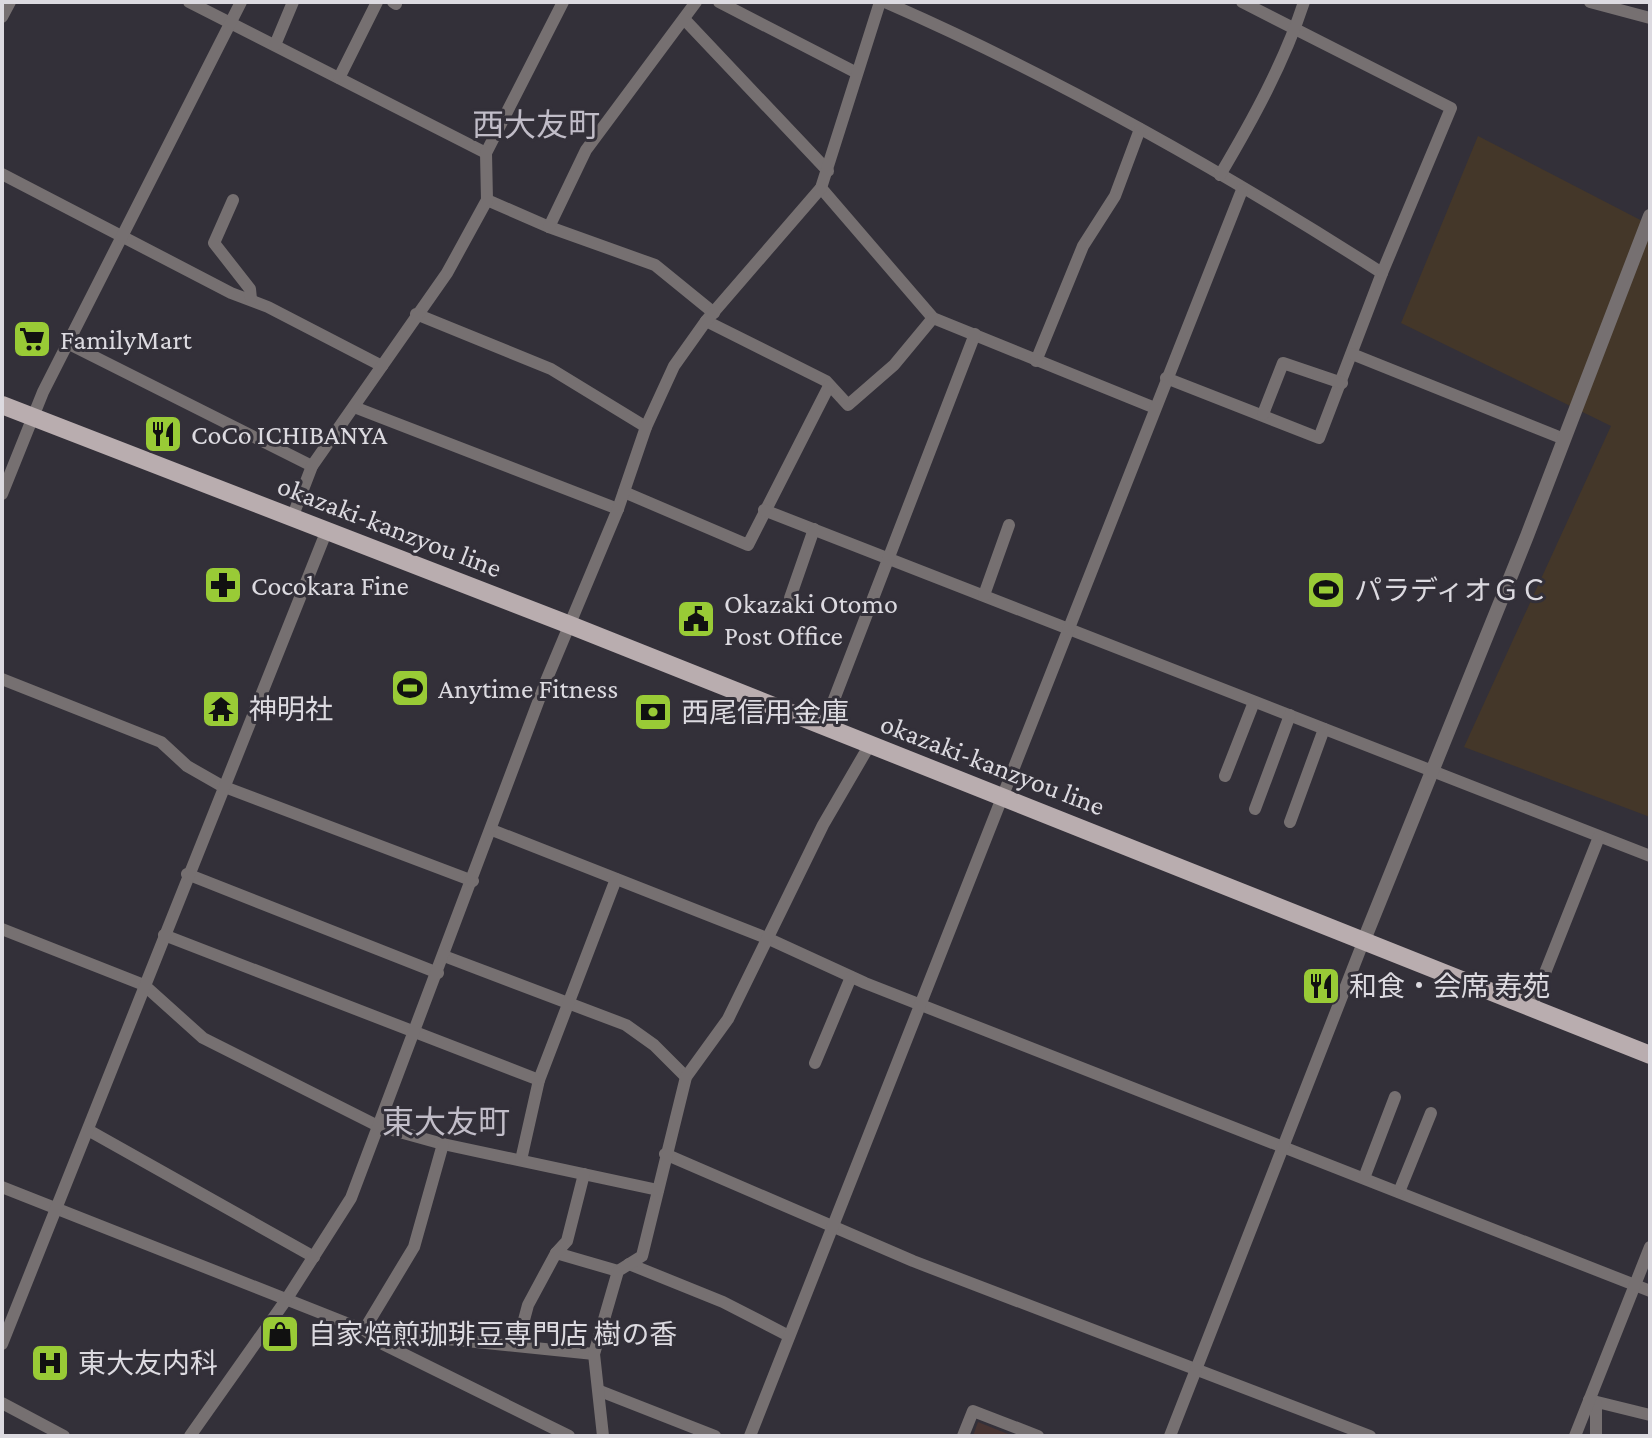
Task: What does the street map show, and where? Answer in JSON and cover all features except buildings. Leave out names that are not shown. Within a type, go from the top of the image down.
[{"type":"main road","name":"okazaki-kanzyou line","points":[[2,405],[570,625],[1650,1055]]},
{"type":"street","points":[[2,17],[10,2]]},
{"type":"street","points":[[189,2],[486,153]]},
{"type":"street","points":[[2,494],[33,416],[241,2]]},
{"type":"street","points":[[275,45],[293,2]]},
{"type":"street","points":[[339,78],[377,2]]},
{"type":"street","points":[[292,518],[312,466],[447,273],[487,200],[486,153],[563,2]]},
{"type":"street","points":[[549,227],[586,150],[696,2]]},
{"type":"street","points":[[719,2],[857,73]]},
{"type":"street","points":[[190,1436],[286,1300],[351,1198],[570,625],[618,509],[646,427],[674,366],[710,317],[821,188],[882,2],[942,27],[1140,129],[1382,273]]},
{"type":"street","points":[[1166,378],[1319,438],[1382,273],[1451,108],[1242,2]]},
{"type":"street","points":[[1220,175],[1248,128],[1295,29],[1304,2]]},
{"type":"street","points":[[1590,2],[1650,18]]},
{"type":"street","points":[[685,20],[828,171]]},
{"type":"street","points":[[1036,361],[1083,246],[1115,196],[1140,129]]},
{"type":"street","points":[[2,174],[231,293],[251,299],[382,366]]},
{"type":"street","points":[[821,188],[933,318],[1155,408]]},
{"type":"street","points":[[750,1436],[831,1226],[923,1005],[1242,190]]},
{"type":"street","points":[[233,200],[214,243],[250,289],[251,299]]},
{"type":"street","points":[[487,200],[549,227],[655,265],[710,317],[829,386],[848,405],[894,365],[933,318]]},
{"type":"street","points":[[1170,1436],[1650,216]]},
{"type":"street","points":[[416,314],[551,369],[646,427]]},
{"type":"street","points":[[823,728],[891,559],[975,334]]},
{"type":"street","points":[[69,344],[312,466]]},
{"type":"street","points":[[1352,354],[1564,439]]},
{"type":"street","points":[[1263,414],[1283,363],[1342,383]]},
{"type":"street","points":[[624,492],[748,545],[829,386]]},
{"type":"street","points":[[354,407],[618,509]]},
{"type":"street","points":[[764,510],[1650,856]]},
{"type":"street","points":[[984,595],[1009,525]]},
{"type":"street","points":[[790,598],[814,529]]},
{"type":"street","points":[[2,1344],[222,786],[327,530]]},
{"type":"street","points":[[2,679],[161,742],[187,766],[222,786],[473,881]]},
{"type":"street","points":[[1225,776],[1254,702]]},
{"type":"street","points":[[1255,809],[1290,715]]},
{"type":"street","points":[[1290,822],[1324,729]]},
{"type":"street","points":[[603,1436],[594,1354],[624,1267],[642,1256],[686,1077],[728,1019],[823,825],[869,746]]},
{"type":"street","points":[[492,830],[769,939],[851,977],[1650,1291]]},
{"type":"street","points":[[1531,1008],[1599,837]]},
{"type":"street","points":[[187,874],[438,973]]},
{"type":"street","points":[[521,1160],[539,1080],[616,879]]},
{"type":"street","points":[[2,929],[144,985],[203,1038],[378,1126],[443,1144],[658,1190]]},
{"type":"street","points":[[164,935],[539,1080]]},
{"type":"street","points":[[444,956],[626,1025],[654,1045],[686,1077]]},
{"type":"street","points":[[815,1063],[851,977]]},
{"type":"street","points":[[1364,1178],[1395,1097]]},
{"type":"street","points":[[1399,1192],[1431,1113]]},
{"type":"street","points":[[88,1130],[314,1257]]},
{"type":"street","points":[[364,1330],[414,1247],[443,1144]]},
{"type":"street","points":[[665,1154],[913,1261],[1370,1436]]},
{"type":"street","points":[[517,1346],[528,1305],[556,1253],[567,1241],[584,1174]]},
{"type":"street","points":[[2,1187],[364,1330],[594,1354]]},
{"type":"street","points":[[1575,1436],[1593,1402],[1650,1247]]},
{"type":"street","points":[[556,1253],[624,1267],[723,1302],[789,1336]]},
{"type":"street","points":[[364,1330],[383,1344],[569,1436]]},
{"type":"street","points":[[600,1391],[715,1436]]},
{"type":"street","points":[[1593,1402],[1650,1415]]},
{"type":"street","points":[[1593,1402],[1596,1436]]},
{"type":"street","points":[[2,1403],[64,1436]]},
{"type":"street","points":[[963,1436],[973,1411],[1038,1436]]},
{"type":"shaded area","points":[[1478,136],[1650,225],[1650,817],[1464,747],[1611,426],[1401,323]]},
{"type":"shaded area","points":[[978,1422],[1013,1436],[973,1436]]},
{"type":"place","name":"FamilyMart","points":[[32,339]]},
{"type":"place","name":"CoCo ICHIBANYA","points":[[163,434]]},
{"type":"place","name":"Cocokara Fine","points":[[223,585]]},
{"type":"place","name":"パラディオＧＣ","points":[[1326,590]]},
{"type":"place","name":"Okazaki Otomo Post Office","points":[[696,619]]},
{"type":"place","name":"Anytime Fitness","points":[[410,688]]},
{"type":"place","name":"神明社","points":[[221,709]]},
{"type":"place","name":"西尾信用金庫","points":[[653,712]]},
{"type":"place","name":"和食・会席 寿苑","points":[[1321,986]]},
{"type":"place","name":"自家焙煎珈琲豆専門店 樹の香","points":[[280,1334]]},
{"type":"place","name":"東大友内科","points":[[50,1363]]},
{"type":"district","name":"西大友町","points":[[536,125]]},
{"type":"district","name":"東大友町","points":[[446,1122]]}]
